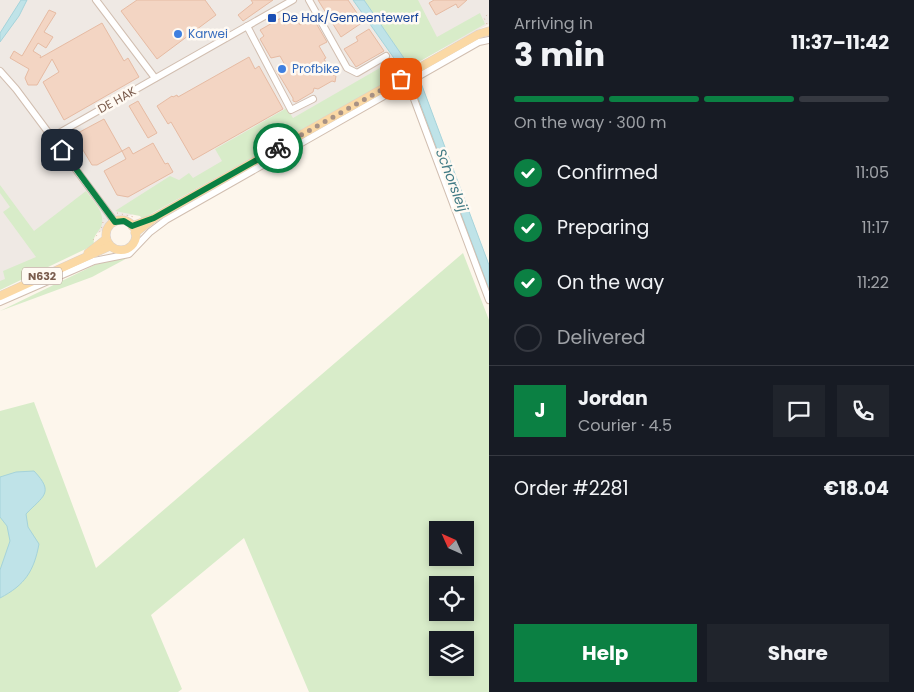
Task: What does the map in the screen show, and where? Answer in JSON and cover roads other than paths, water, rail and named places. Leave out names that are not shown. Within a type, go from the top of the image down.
[{"type":"main road","points":[[133,230],[260,162],[489,27]]},
{"type":"main road","points":[[108,243],[125,250],[133,244],[133,230],[124,221],[115,222]]},
{"type":"main road","name":"N632","points":[[0,296],[108,243],[107,229],[115,222]]},
{"type":"street","points":[[96,0],[155,78]]},
{"type":"street","name":"DE HAK","points":[[52,137],[294,0]]},
{"type":"street","points":[[308,0],[347,68],[357,73],[386,56]]},
{"type":"street","points":[[248,26],[291,110],[313,98]]},
{"type":"street","points":[[0,302],[94,261],[129,254],[150,232],[166,220],[260,162],[408,83],[479,42],[489,40]]},
{"type":"street","points":[[0,72],[52,137],[115,222]]},
{"type":"street","points":[[408,83],[489,300]]},
{"type":"water","points":[[21,0],[27,0],[19,16],[0,42],[0,33]]},
{"type":"water","points":[[353,0],[364,0],[410,67],[403,71]]},
{"type":"water","points":[[421,83],[489,265],[489,289],[414,87]]},
{"type":"water","points":[[34,471],[44,484],[45,490],[42,498],[26,514],[28,527],[39,544],[37,554],[31,570],[22,582],[0,598],[0,570],[10,541],[7,526],[0,517],[0,477],[16,472]]},
{"type":"waterway","name":"Schorsleij","points":[[415,82],[417,88]]},
{"type":"place","name":"De Hak/Gemeentewerf","points":[[272,18]]},
{"type":"place","name":"Karwei","points":[[178,34]]},
{"type":"place","name":"Profbike","points":[[282,69]]}]
